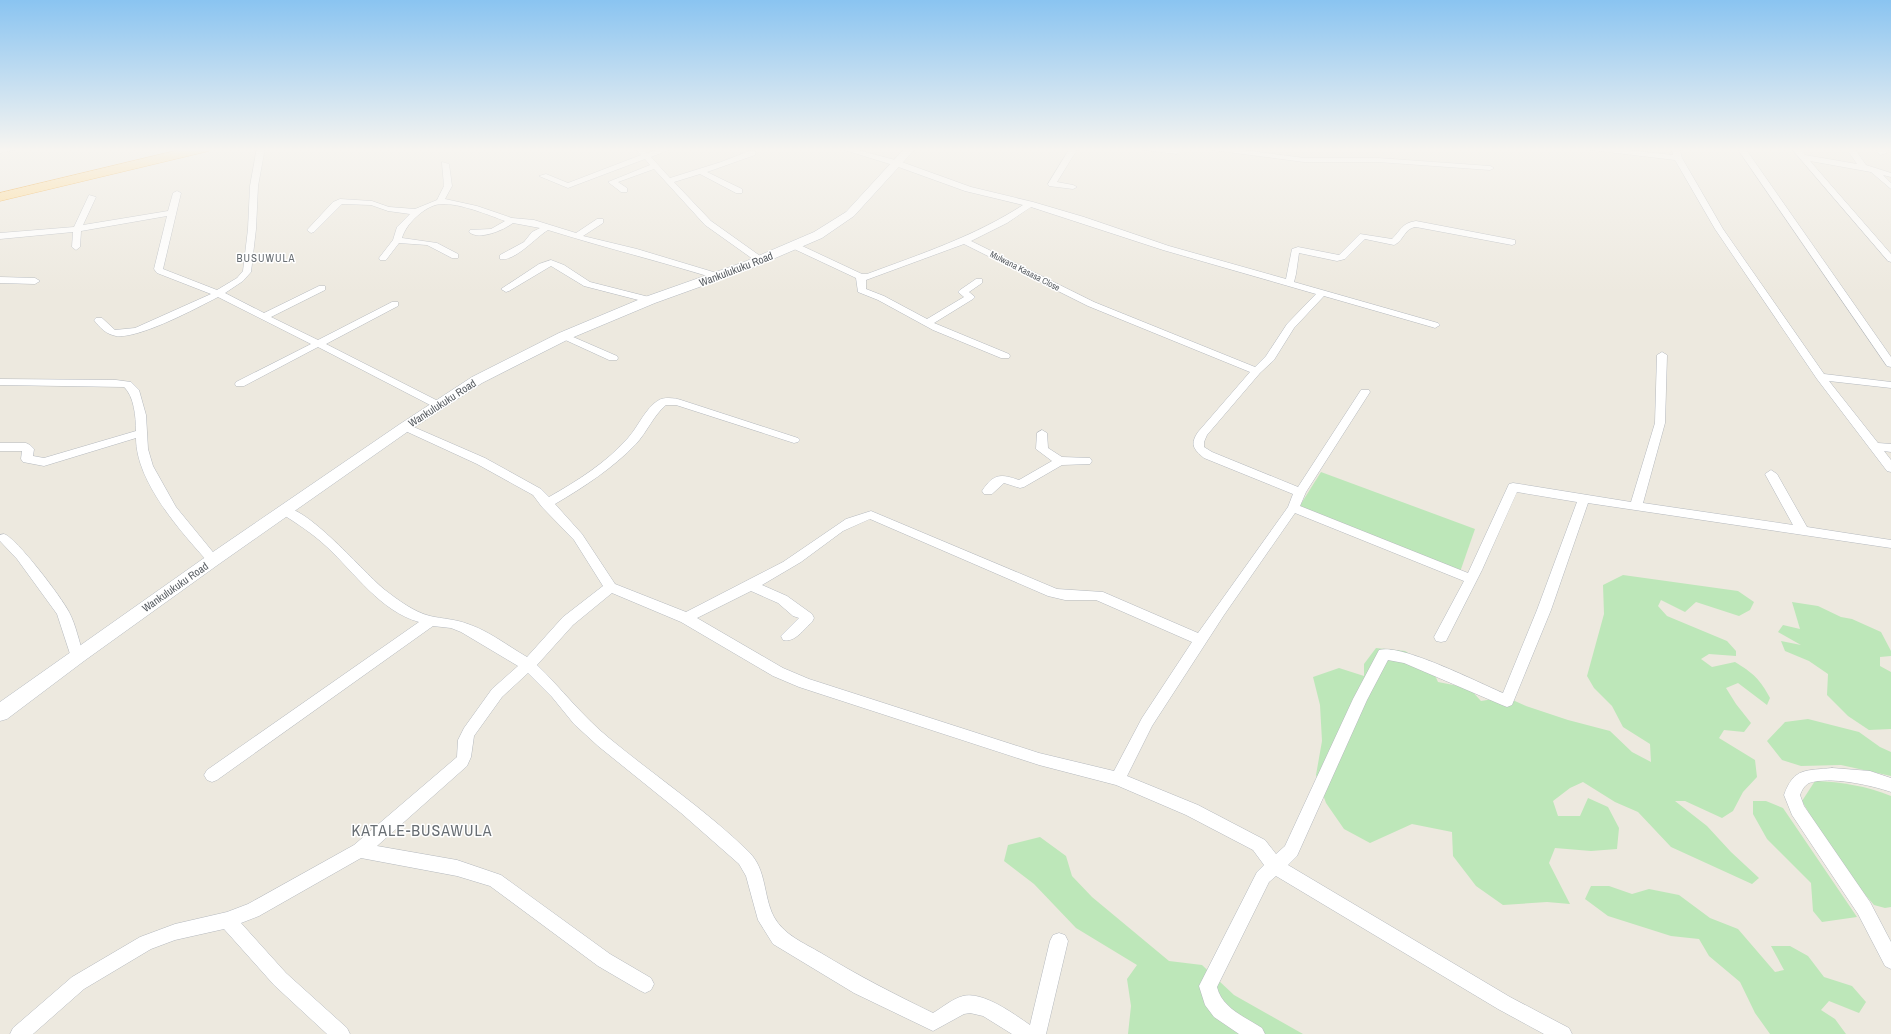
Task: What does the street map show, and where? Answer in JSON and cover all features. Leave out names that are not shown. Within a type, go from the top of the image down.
[{"type":"main road","name":"Wankulukuku Road","points":[[0,713],[77,656],[213,560],[405,427],[476,380],[564,336],[650,300],[795,246],[823,232],[850,214],[866,196]]},
{"type":"street","points":[[76,247],[77,229],[92,196]]},
{"type":"street","points":[[176,196],[158,269],[165,274],[217,294],[377,373],[438,405]]},
{"type":"street","points":[[99,320],[106,330],[113,333],[125,333],[138,330],[217,294],[244,278],[247,272],[252,229],[254,196]]},
{"type":"street","points":[[441,201],[442,196]]},
{"type":"street","points":[[683,196],[708,223],[760,260]]},
{"type":"street","points":[[998,196],[1030,204],[1120,231],[1166,248],[1435,324]]},
{"type":"street","points":[[1701,196],[1719,229],[1821,377],[1891,468]]},
{"type":"street","points":[[1775,196],[1891,364]]},
{"type":"street","points":[[1836,196],[1891,260]]},
{"type":"street","points":[[311,230],[340,201],[372,203],[388,209],[416,212]]},
{"type":"street","points":[[383,258],[397,240],[400,229],[416,212],[441,201],[474,208],[511,220],[531,222],[576,236],[677,263],[717,276]]},
{"type":"street","points":[[795,246],[861,277],[868,277],[964,240],[1004,221],[1030,204]]},
{"type":"street","points":[[0,236],[77,229],[172,212]]},
{"type":"street","points":[[473,232],[493,232],[501,229],[511,220]]},
{"type":"street","points":[[576,236],[600,221]]},
{"type":"street","points":[[1289,282],[1294,272],[1293,259],[1295,251],[1298,250],[1337,258],[1342,257],[1363,236],[1394,242],[1405,227],[1409,225],[1416,224],[1512,242]]},
{"type":"street","points":[[503,257],[527,244],[535,234],[547,227]]},
{"type":"street","points":[[397,240],[428,242],[439,245],[455,256]]},
{"type":"street","name":"Mulwana Kasasa Close","points":[[964,240],[1091,304],[1256,371]]},
{"type":"street","points":[[506,289],[542,266],[551,263],[561,267],[587,284],[650,300]]},
{"type":"street","points":[[861,277],[861,290],[941,331],[1005,356]]},
{"type":"street","points":[[0,280],[35,281]]},
{"type":"street","points":[[927,323],[970,297],[963,292],[979,281]]},
{"type":"street","points":[[263,317],[322,288]]},
{"type":"street","points":[[1300,492],[1208,455],[1199,448],[1198,442],[1202,434],[1256,371],[1270,358],[1290,326],[1319,297],[1321,292]]},
{"type":"street","points":[[240,384],[395,304]]},
{"type":"street","points":[[564,336],[613,358]]},
{"type":"street","points":[[1636,506],[1660,422],[1662,356]]},
{"type":"street","points":[[1821,377],[1891,385]]},
{"type":"street","points":[[0,382],[127,384],[134,390],[141,420],[140,433],[143,453],[151,478],[189,531],[213,560]]},
{"type":"street","points":[[1118,779],[1147,722],[1200,640],[1293,508],[1300,492],[1365,392]]},
{"type":"street","points":[[546,504],[583,483],[598,472],[630,444],[657,407],[663,402],[677,402],[794,440]]},
{"type":"street","points":[[405,427],[481,461],[537,492],[546,504],[559,515],[578,537],[610,587],[686,618],[757,661],[804,683],[1031,756],[1118,779],[1192,810],[1259,845],[1275,866],[1504,1003],[1563,1034]]},
{"type":"street","points":[[1042,432],[1042,450],[1060,461]]},
{"type":"street","points":[[0,447],[26,447],[28,449],[27,459],[44,462],[140,433]]},
{"type":"street","points":[[1874,446],[1891,448]]},
{"type":"street","points":[[988,491],[1002,478],[1020,484],[1060,461],[1086,461]]},
{"type":"street","points":[[1771,474],[1802,530]]},
{"type":"street","points":[[1441,637],[1486,550],[1513,486],[1584,499],[1891,544]]},
{"type":"street","points":[[1256,1034],[1220,1011],[1211,999],[1208,986],[1263,877],[1291,851],[1360,699],[1384,654],[1406,658],[1507,701],[1544,610],[1584,499]]},
{"type":"street","points":[[1293,508],[1471,579]]},
{"type":"street","points":[[286,510],[308,525],[331,544],[380,593],[414,616],[431,621],[452,623],[466,628],[528,665],[557,693],[579,720],[603,742],[687,808],[745,859],[754,874],[766,920],[772,930],[786,944],[860,986],[933,1022],[944,1018],[955,1009],[966,1004],[991,1010],[1028,1034]]},
{"type":"street","points":[[686,618],[708,608],[788,564],[854,519],[871,515],[1053,594],[1072,598],[1089,594],[1098,595],[1200,640]]},
{"type":"street","points":[[4,538],[21,556],[63,613],[77,656]]},
{"type":"street","points":[[749,585],[775,596],[794,607],[798,613],[803,614],[806,618],[788,636]]},
{"type":"street","points":[[19,1034],[78,983],[146,943],[175,932],[227,920],[253,910],[360,850],[462,761],[464,757],[465,740],[469,732],[497,693],[528,665],[568,621],[610,587]]},
{"type":"street","points":[[212,775],[431,621]]},
{"type":"street","points":[[1891,785],[1870,778],[1832,775],[1807,777],[1796,784],[1792,795],[1798,810],[1864,908],[1891,960]]},
{"type":"street","points":[[360,850],[457,868],[495,880],[604,960],[645,984]]},
{"type":"street","points":[[227,920],[280,979],[341,1034]]},
{"type":"street","points":[[1037,1034],[1059,941]]},
{"type":"green space","points":[[1321,472],[1475,529],[1460,572],[1299,507]]},
{"type":"green space","points":[[1623,575],[1738,591],[1754,602],[1750,610],[1739,616],[1696,602],[1685,612],[1661,600],[1658,606],[1667,616],[1727,641],[1736,651],[1736,656],[1709,654],[1701,659],[1712,667],[1735,662],[1756,677],[1770,698],[1767,705],[1738,683],[1726,688],[1751,723],[1744,732],[1724,730],[1719,738],[1755,760],[1757,777],[1743,792],[1733,811],[1722,818],[1685,801],[1675,801],[1707,826],[1731,852],[1759,878],[1752,884],[1671,847],[1638,812],[1615,802],[1583,782],[1570,788],[1553,801],[1558,816],[1580,816],[1588,798],[1608,807],[1619,828],[1617,849],[1591,851],[1555,848],[1549,863],[1570,904],[1547,902],[1503,905],[1476,886],[1453,856],[1452,832],[1412,824],[1370,843],[1344,829],[1326,803],[1316,775],[1322,741],[1320,705],[1313,677],[1339,668],[1364,676],[1364,664],[1376,648],[1405,651],[1431,667],[1438,682],[1469,688],[1481,701],[1506,697],[1526,706],[1568,720],[1610,731],[1632,752],[1651,762],[1650,744],[1623,727],[1612,706],[1594,688],[1587,676],[1604,614],[1603,585]]},
{"type":"green space","points":[[1792,602],[1818,606],[1841,617],[1852,619],[1881,632],[1891,651],[1891,656],[1880,657],[1880,666],[1891,672],[1891,729],[1869,730],[1848,716],[1827,695],[1828,674],[1809,661],[1785,651],[1781,641],[1801,645],[1778,632],[1783,625],[1800,629]]},
{"type":"green space","points":[[1808,719],[1859,732],[1880,747],[1891,752],[1891,776],[1841,765],[1801,766],[1782,760],[1767,741],[1785,722]]},
{"type":"green space","points":[[1815,781],[1854,785],[1891,796],[1891,907],[1885,908],[1874,905],[1839,864],[1802,801]]},
{"type":"green space","points":[[1753,801],[1766,801],[1783,808],[1857,917],[1822,922],[1813,911],[1811,883],[1767,839],[1753,814]]},
{"type":"green space","points":[[1040,837],[1066,856],[1072,876],[1092,897],[1169,961],[1202,965],[1234,995],[1303,1034],[1128,1034],[1131,1006],[1127,979],[1137,965],[1076,928],[1034,884],[1004,861],[1008,845]]},
{"type":"green space","points":[[1591,886],[1609,886],[1632,894],[1649,889],[1679,895],[1710,918],[1738,929],[1775,972],[1784,970],[1771,946],[1790,946],[1808,956],[1824,977],[1852,986],[1866,1002],[1859,1013],[1829,1001],[1821,1010],[1835,1019],[1846,1034],[1770,1034],[1755,1013],[1740,982],[1709,956],[1699,939],[1671,936],[1608,916],[1585,899]]},
{"type":"district","name":"BUSUWULA","points":[[266,258]]},
{"type":"district","name":"KATALE-BUSAWULA","points":[[422,830]]}]
